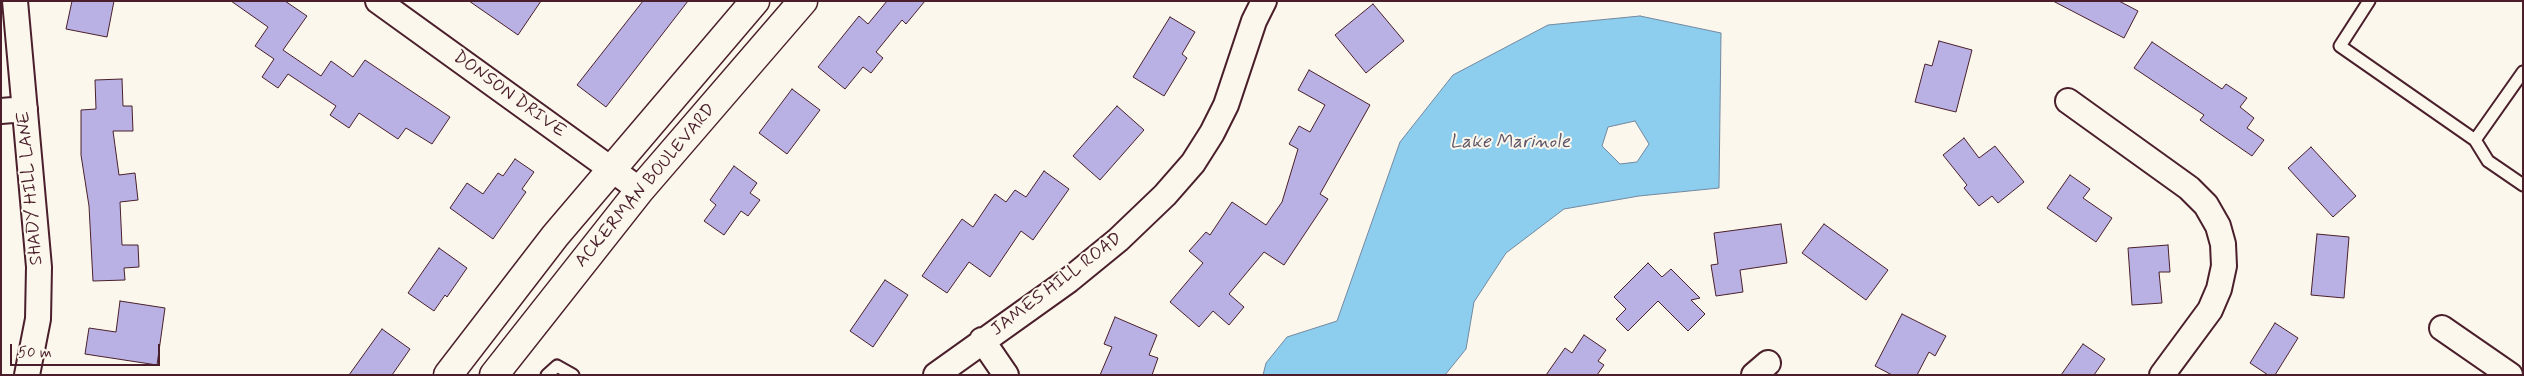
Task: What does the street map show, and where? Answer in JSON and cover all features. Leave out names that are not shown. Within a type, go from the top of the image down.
[{"type":"street","name":"SHADY HILL LANE","points":[[15,1],[39,267],[38,319],[27,375]]},
{"type":"street","name":"DONSON DRIVE","points":[[378,1],[640,190]]},
{"type":"street","name":"ACKERMAN BOULEVARD","points":[[448,375],[555,236],[755,1]]},
{"type":"street","name":"ACKERMAN BOULEVARD","points":[[494,375],[640,190],[803,1]]},
{"type":"street","name":"JAMES HILL ROAD","points":[[936,375],[982,340],[1069,280],[1118,240],[1165,195],[1193,163],[1226,105],[1254,21],[1264,1]]},
{"type":"street","points":[[2068,101],[2189,188],[2206,205],[2218,226],[2223,244],[2224,266],[2219,289],[2210,310],[2162,375]]},
{"type":"street","points":[[1,111],[25,109]]},
{"type":"street","points":[[2442,328],[2510,375]]},
{"type":"street","points":[[982,340],[1006,375]]},
{"type":"lane","points":[[2369,1],[2340,46],[2475,140],[2488,161],[2523,186]]},
{"type":"lane","points":[[2475,140],[2523,72]]},
{"type":"lane","points":[[548,375],[557,366],[572,375]]},
{"type":"water","name":"Lake Marinole","points":[[1640,16],[1721,33],[1719,188],[1639,196],[1564,209],[1506,253],[1474,302],[1466,349],[1445,375],[1263,375],[1266,363],[1287,337],[1337,321],[1400,142],[1453,75],[1548,25]],"holes":[[[1635,121],[1649,144],[1637,162],[1620,164],[1602,146],[1608,127]]]},
{"type":"building","points":[[72,1],[114,1],[107,37],[66,29]]},
{"type":"building","points":[[231,1],[285,1],[307,16],[283,50],[321,76],[331,61],[353,77],[365,60],[450,117],[432,144],[406,128],[398,139],[359,113],[349,128],[330,115],[336,106],[288,74],[278,88],[262,77],[274,59],[255,46],[268,27]]},
{"type":"building","points":[[469,1],[541,1],[518,35]]},
{"type":"building","points":[[643,1],[688,1],[606,107],[577,85]]},
{"type":"building","points":[[887,1],[925,1],[906,24],[902,20],[876,52],[883,58],[871,73],[863,67],[845,89],[818,67],[859,16],[868,24]]},
{"type":"building","points":[[2053,1],[2119,1],[2138,11],[2124,38]]},
{"type":"building","points":[[1373,4],[1404,41],[1366,73],[1335,35]]},
{"type":"building","points":[[1170,17],[1195,32],[1182,54],[1187,58],[1164,96],[1133,77]]},
{"type":"building","points":[[1939,41],[1972,50],[1956,112],[1915,102],[1925,64],[1932,66]]},
{"type":"building","points":[[2152,42],[2222,89],[2226,84],[2247,98],[2240,107],[2254,118],[2247,128],[2264,140],[2252,156],[2200,120],[2204,115],[2134,68]]},
{"type":"building","points":[[1309,70],[1370,105],[1320,194],[1328,199],[1284,265],[1264,252],[1229,294],[1244,307],[1229,325],[1213,311],[1199,327],[1170,302],[1203,263],[1189,251],[1206,232],[1210,235],[1232,202],[1266,225],[1282,202],[1298,149],[1289,144],[1299,126],[1310,132],[1325,105],[1298,90]]},
{"type":"building","points":[[122,79],[123,106],[132,106],[133,131],[113,131],[119,175],[135,173],[138,200],[120,202],[122,245],[138,245],[139,267],[124,268],[125,280],[93,281],[89,206],[81,155],[81,110],[96,109],[95,80]]},
{"type":"building","points":[[792,89],[820,110],[787,154],[759,133]]},
{"type":"building","points":[[1117,106],[1144,130],[1100,180],[1073,156]]},
{"type":"building","points":[[1964,138],[1979,158],[1995,146],[2024,182],[1998,203],[1992,196],[1979,206],[1964,188],[1967,185],[1943,155]]},
{"type":"building","points":[[2311,147],[2356,196],[2333,217],[2288,168]]},
{"type":"building","points":[[515,159],[534,172],[522,189],[526,192],[493,239],[450,208],[467,183],[483,194],[498,173],[503,176]]},
{"type":"building","points":[[734,166],[757,183],[750,193],[760,200],[748,216],[741,211],[724,235],[704,221],[716,205],[710,200]]},
{"type":"building","points":[[1044,171],[1069,189],[1033,240],[1021,231],[990,277],[969,262],[947,293],[922,276],[962,219],[973,227],[995,194],[1006,202],[1015,190],[1026,197]]},
{"type":"building","points":[[2070,175],[2090,189],[2083,198],[2112,218],[2096,242],[2047,208]]},
{"type":"building","points":[[1781,224],[1787,263],[1740,270],[1743,292],[1716,296],[1711,265],[1718,264],[1714,233]]},
{"type":"building","points":[[1824,224],[1888,270],[1866,300],[1802,253]]},
{"type":"building","points":[[2317,234],[2349,237],[2344,298],[2311,295]]},
{"type":"building","points":[[2168,245],[2170,272],[2159,272],[2162,303],[2132,305],[2128,248]]},
{"type":"building","points":[[439,248],[467,268],[447,297],[445,295],[434,311],[408,293]]},
{"type":"building","points":[[1648,263],[1662,277],[1671,269],[1700,298],[1691,300],[1705,314],[1688,331],[1658,301],[1628,331],[1616,319],[1626,309],[1614,297]]},
{"type":"building","points":[[885,280],[908,295],[873,347],[850,331]]},
{"type":"building","points":[[120,301],[165,308],[157,365],[85,354],[89,328],[116,332]]},
{"type":"building","points":[[1902,314],[1946,336],[1935,356],[1929,352],[1917,375],[1892,375],[1875,366]]},
{"type":"building","points":[[1115,317],[1157,335],[1149,355],[1158,358],[1152,375],[1100,375],[1112,347],[1104,344]]},
{"type":"building","points":[[2275,323],[2298,338],[2275,375],[2268,375],[2250,363]]},
{"type":"building","points":[[382,329],[410,349],[392,375],[349,375]]},
{"type":"building","points":[[1584,335],[1606,350],[1598,361],[1604,365],[1597,375],[1546,375],[1565,348],[1572,353]]},
{"type":"building","points":[[2083,344],[2105,359],[2094,375],[2061,375]]}]
